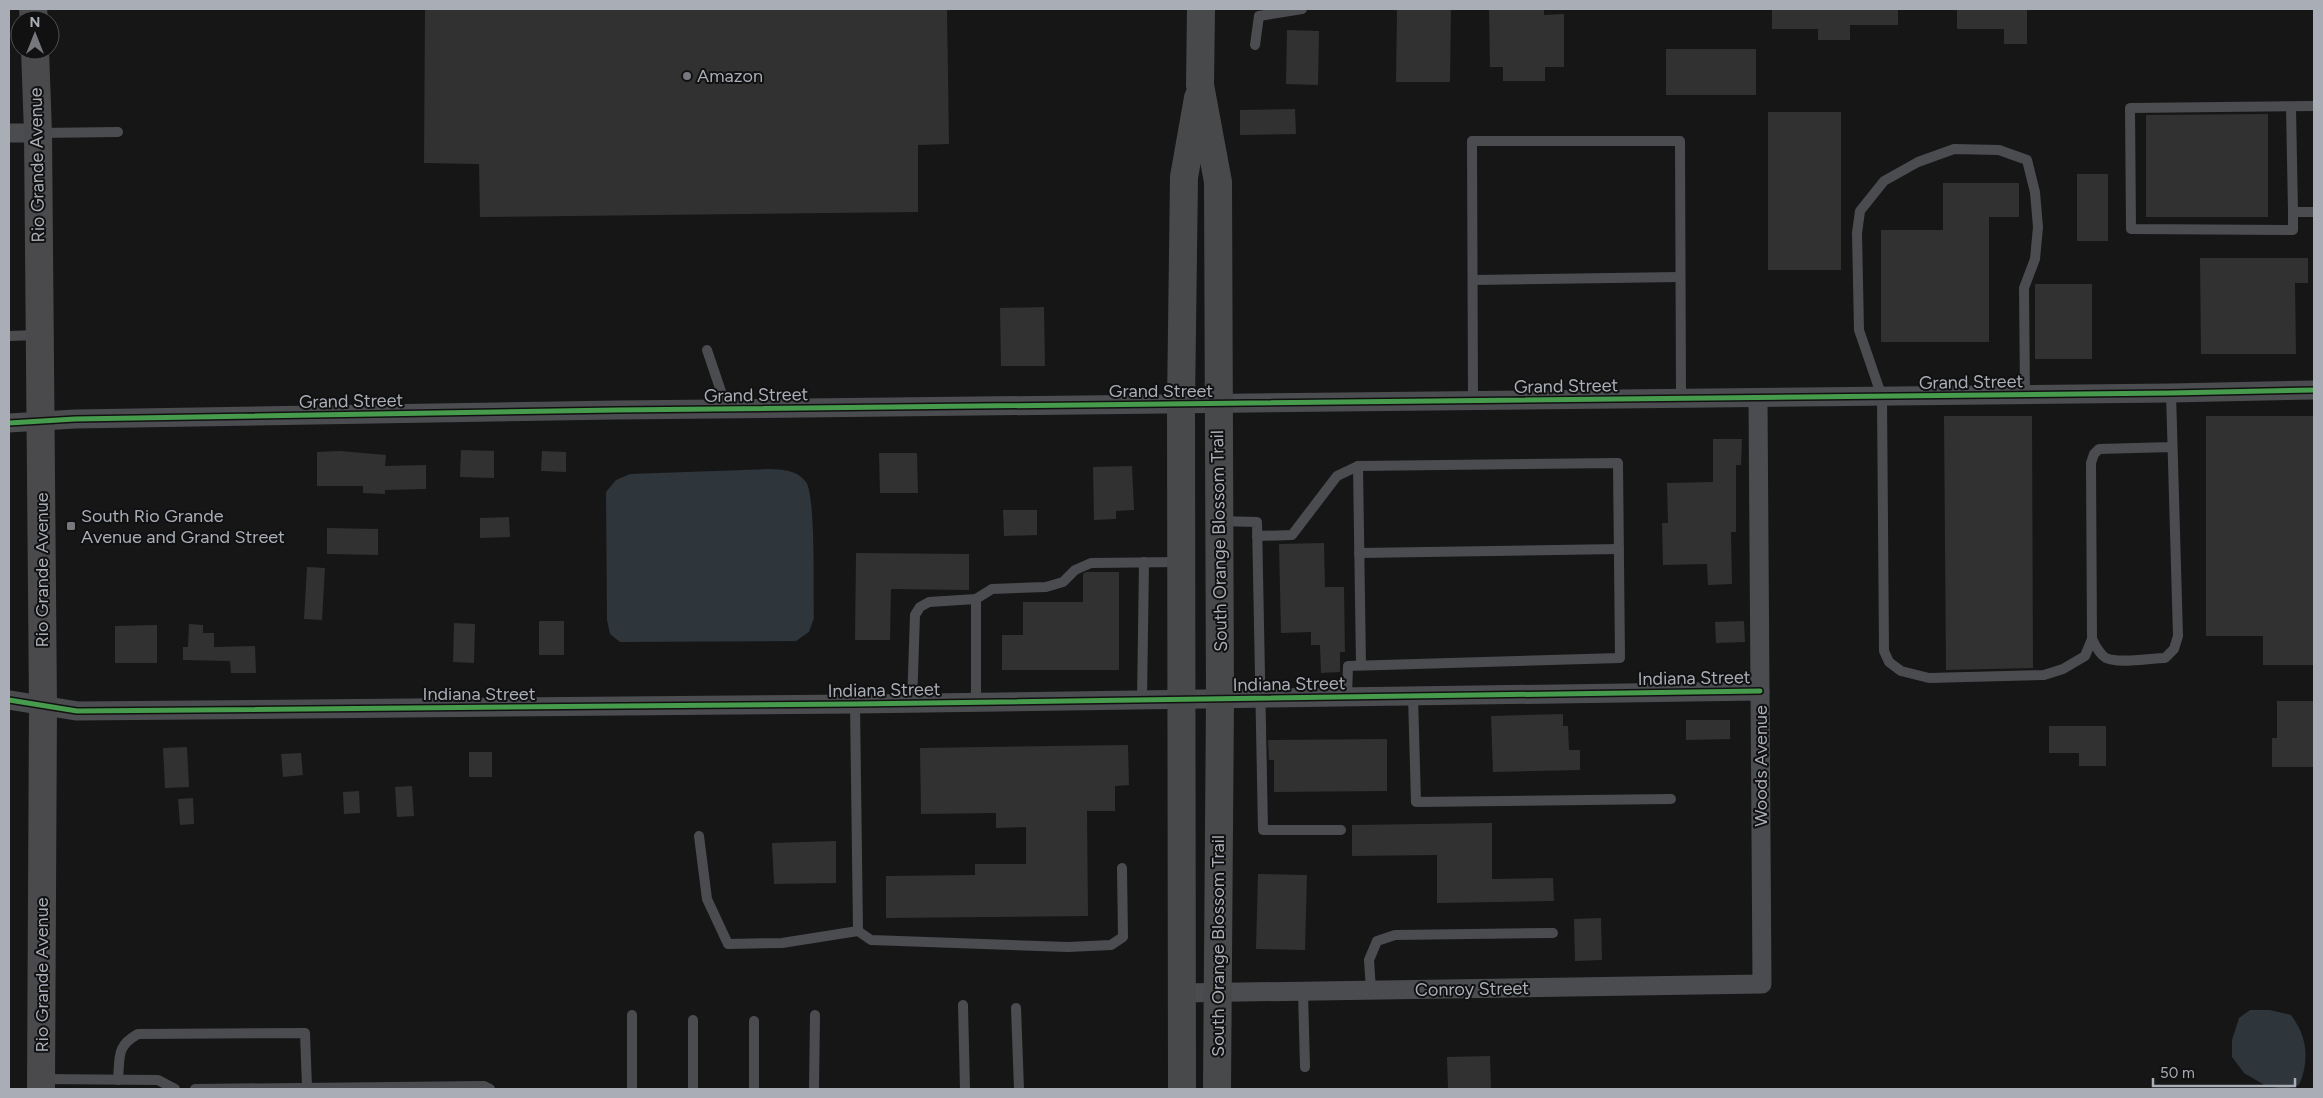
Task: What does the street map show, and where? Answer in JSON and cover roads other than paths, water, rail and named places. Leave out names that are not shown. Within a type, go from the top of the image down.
[{"type":"main road","name":"South Orange Blossom Trail","points":[[1182,1089],[1181,404],[1184,177],[1200,84],[1201,9]]},
{"type":"main road","name":"South Orange Blossom Trail","points":[[1200,84],[1218,182],[1220,699],[1217,1089]]},
{"type":"street","name":"Rio Grande Avenue","points":[[35,60],[38,133],[43,706],[41,1084]]},
{"type":"street","points":[[9,133],[38,133]]},
{"type":"street","name":"Grand Street","points":[[9,423],[727,409],[2025,395],[2314,390]]},
{"type":"street","name":"Woods Avenue","points":[[1758,398],[1762,984]]},
{"type":"street","name":"Indiana Street","points":[[9,700],[86,711],[912,704],[1760,690]]},
{"type":"street","name":"Conroy Street","points":[[1182,993],[1762,984]]},
{"type":"lane","points":[[1254,45],[1259,16],[1302,9]]},
{"type":"lane","points":[[2291,107],[2293,230],[2131,230],[2130,108],[2314,106]]},
{"type":"lane","points":[[38,133],[118,132]]},
{"type":"lane","points":[[1473,401],[1472,141],[1680,140],[1681,399]]},
{"type":"lane","points":[[2025,395],[2024,288],[2035,259],[2038,227],[2035,192],[2027,160],[1999,150],[1954,149],[1918,162],[1884,181],[1860,211],[1856,233],[1859,330],[1882,396],[1884,651],[1889,662],[1901,671],[1929,678],[2044,675],[2063,669],[2085,656],[2092,639],[2091,463],[2094,454],[2099,449],[2172,446]]},
{"type":"lane","points":[[2293,212],[2314,212]]},
{"type":"lane","points":[[1472,280],[1680,277]]},
{"type":"lane","points":[[9,336],[39,335]]},
{"type":"lane","points":[[707,350],[727,409]]},
{"type":"lane","points":[[2092,639],[2105,657],[2117,660],[2165,658],[2174,649],[2178,636],[2171,393]]},
{"type":"lane","points":[[1257,536],[1292,534],[1337,476],[1358,466],[1618,463],[1620,658],[1348,666],[1347,697]]},
{"type":"lane","points":[[1358,466],[1361,665]]},
{"type":"lane","points":[[1219,521],[1257,522],[1263,830],[1341,830]]},
{"type":"lane","points":[[1359,553],[1619,549]]},
{"type":"lane","points":[[1142,700],[1144,562]]},
{"type":"lane","points":[[912,704],[915,615],[920,607],[929,602],[976,599],[992,589],[1046,587],[1062,582],[1074,570],[1091,563],[1182,562]]},
{"type":"lane","points":[[976,599],[976,703]]},
{"type":"lane","points":[[1413,696],[1416,802],[1671,799]]},
{"type":"lane","points":[[855,704],[858,931]]},
{"type":"lane","points":[[699,836],[707,899],[728,944],[782,943],[858,931],[870,940],[1068,948],[1111,945],[1123,937],[1122,868]]},
{"type":"lane","points":[[1370,990],[1369,960],[1377,941],[1395,935],[1553,933]]},
{"type":"lane","points":[[1304,992],[1305,1067]]},
{"type":"lane","points":[[963,1005],[965,1089]]},
{"type":"lane","points":[[1016,1008],[1019,1089]]},
{"type":"lane","points":[[632,1015],[632,1089]]},
{"type":"lane","points":[[814,1089],[816,1015]]},
{"type":"lane","points":[[693,1020],[693,1089]]},
{"type":"lane","points":[[754,1021],[754,1089]]},
{"type":"lane","points":[[118,1080],[120,1048],[127,1040],[138,1034],[305,1033],[307,1087]]},
{"type":"lane","points":[[41,1084],[91,1084],[118,1080],[158,1080],[175,1089]]},
{"type":"lane","points":[[196,1089],[484,1086],[490,1089]]},
{"type":"place","name":"Amazon","points":[[687,76]]},
{"type":"place","name":"South Rio Grande Avenue and Grand Street","points":[[71,526]]}]
